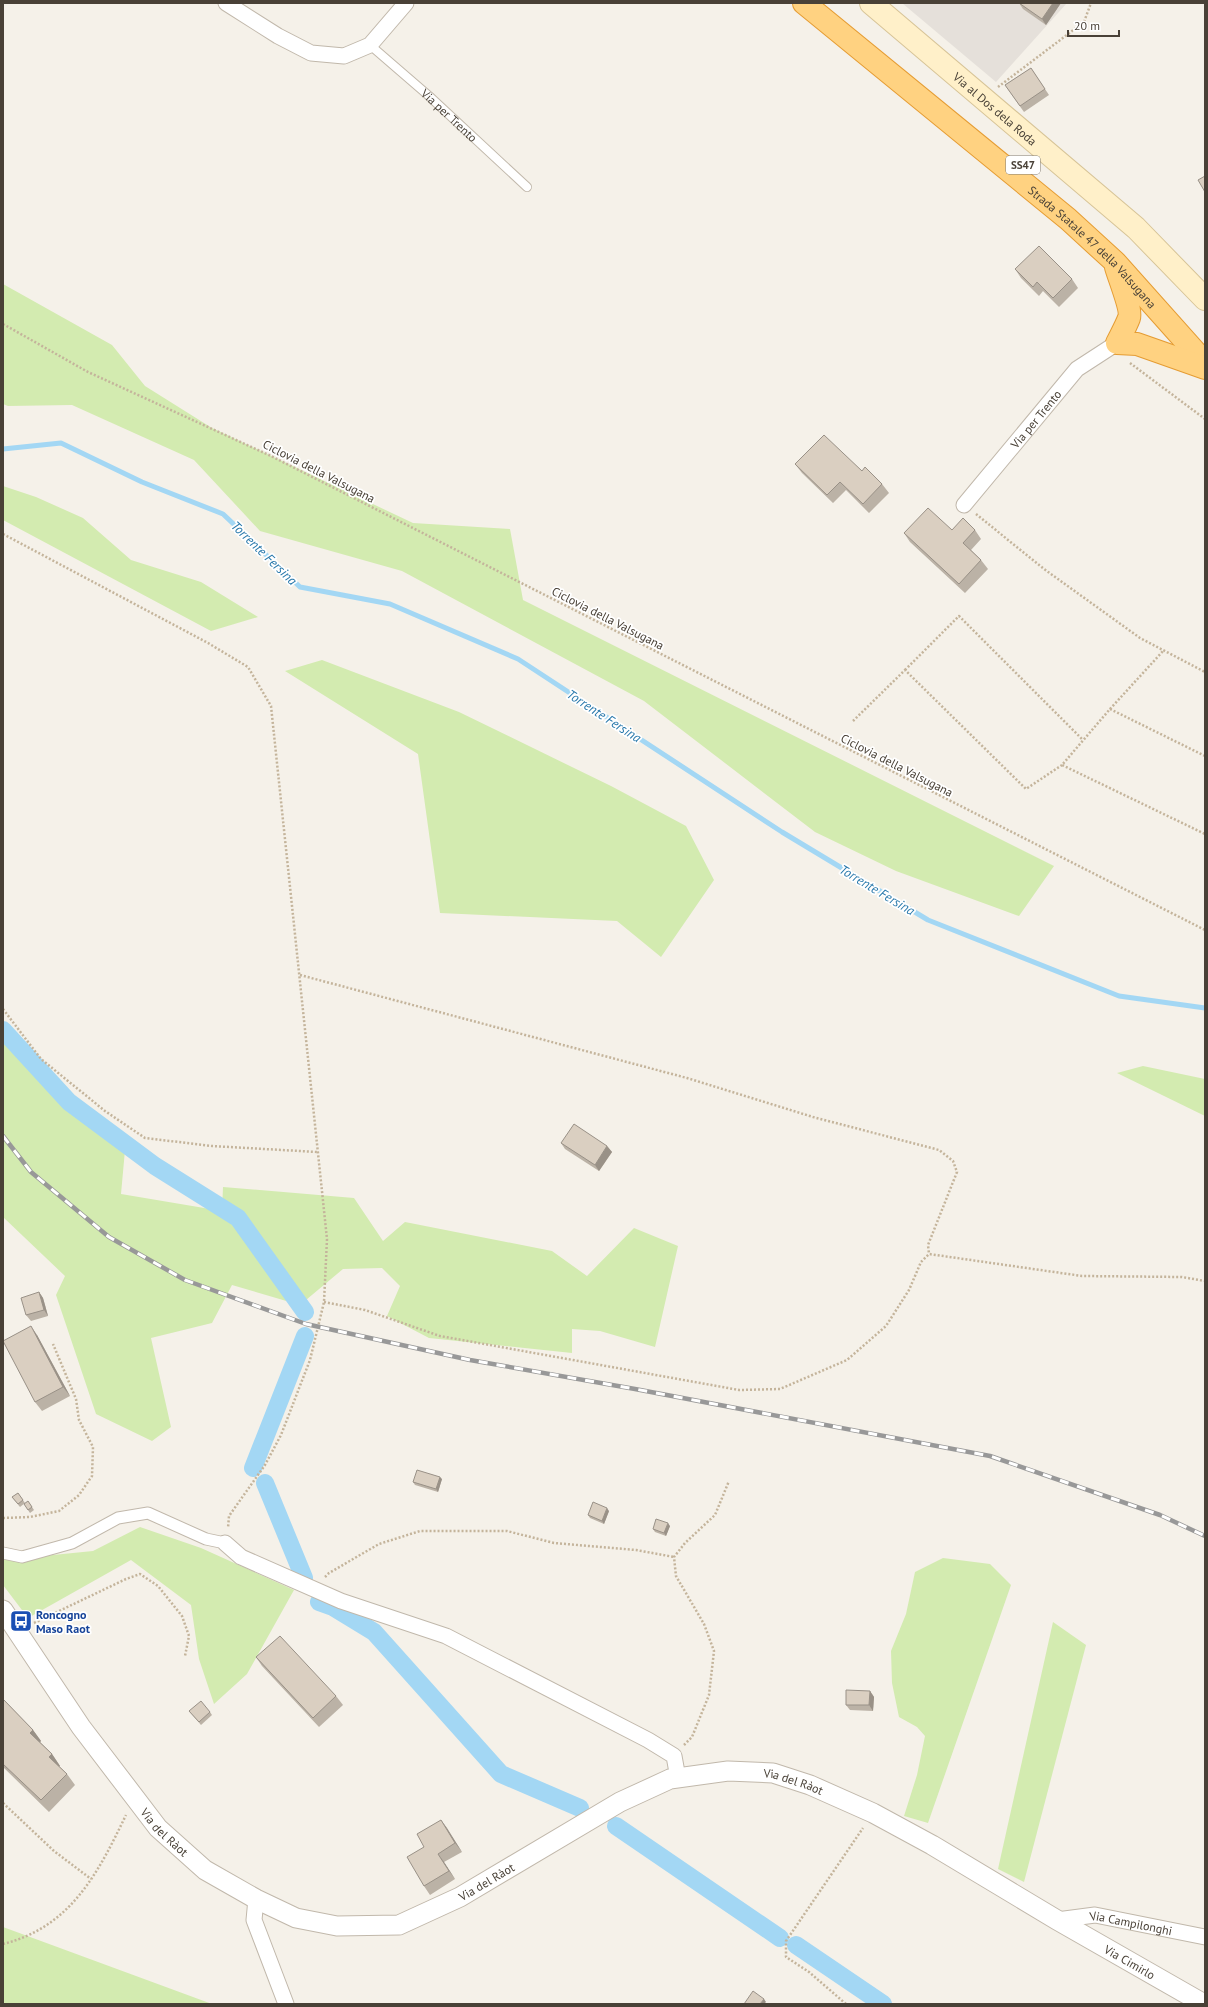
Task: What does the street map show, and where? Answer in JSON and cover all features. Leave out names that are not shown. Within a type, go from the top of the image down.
[{"type":"highway","name":"Strada Statale 47 della Valsugana","points":[[804,3],[1068,219],[1115,262],[1205,363]]},
{"type":"highway","name":"Strada Statale 47 della Valsugana","points":[[825,3],[1090,221],[1205,344]]},
{"type":"highway","points":[[1115,262],[1122,290],[1128,302],[1130,316],[1117,343],[1137,344],[1205,368]]},
{"type":"main road","name":"Via al Dos dela Roda","points":[[871,3],[1136,228],[1205,299]]},
{"type":"street","points":[[226,3],[278,36],[311,53],[344,56],[370,45],[406,3]]},
{"type":"street","name":"Via per Trento","points":[[964,504],[1077,369],[1117,343]]},
{"type":"street","points":[[3,1553],[22,1557],[72,1542],[118,1518],[148,1513],[206,1539],[225,1543],[241,1557],[341,1601],[446,1636],[648,1740],[674,1756],[678,1778]]},
{"type":"street","name":"Via del Ràot","points":[[3,1610],[82,1727],[158,1828],[205,1870],[256,1899],[296,1918],[337,1926],[399,1925],[460,1897],[620,1802],[670,1779],[728,1771],[773,1773],[810,1785],[873,1812],[932,1845],[1057,1920]]},
{"type":"street","points":[[256,1899],[254,1920],[286,2004]]},
{"type":"street","name":"Via Campilonghi","points":[[1057,1920],[1095,1915],[1205,1937]]},
{"type":"street","name":"Via Cimirlo","points":[[1057,1920],[1204,2004]]},
{"type":"lane","name":"Via per Trento","points":[[370,45],[429,96],[527,187]]},
{"type":"path","points":[[983,98],[1060,42],[1084,22],[1091,3]]},
{"type":"path","name":"Ciclovia della Valsugana","points":[[3,324],[88,372],[271,456],[1205,930]]},
{"type":"path","points":[[1096,357],[1124,359],[1205,419]]},
{"type":"path","points":[[964,504],[1044,569],[1140,638],[1205,672]]},
{"type":"path","points":[[4,536],[208,643],[248,667],[271,706],[327,1239],[324,1302],[310,1360],[281,1435],[264,1465],[230,1516],[225,1543]]},
{"type":"path","points":[[853,721],[959,616],[1083,740]]},
{"type":"path","points":[[905,670],[1026,789],[1062,764],[1164,650]]},
{"type":"path","points":[[1110,709],[1205,756]]},
{"type":"path","points":[[1062,764],[1205,834]]},
{"type":"path","points":[[300,975],[687,1078],[814,1117],[939,1150],[953,1160],[957,1172],[928,1245],[929,1254]]},
{"type":"path","points":[[3,1009],[41,1059],[105,1111],[145,1138],[212,1146],[317,1152]]},
{"type":"path","points":[[929,1254],[1082,1276],[1182,1277],[1205,1281]]},
{"type":"path","points":[[324,1302],[365,1310],[440,1336],[739,1390],[780,1390],[848,1360],[881,1331],[910,1290],[921,1262],[929,1254]]},
{"type":"path","points":[[3,1518],[30,1517],[60,1511],[79,1495],[92,1476],[93,1447],[79,1420],[76,1399],[53,1344]]},
{"type":"path","points":[[674,1756],[692,1737],[709,1695],[714,1651],[704,1624],[676,1576],[674,1557],[685,1543],[715,1515],[729,1481]]},
{"type":"path","points":[[314,1589],[329,1573],[379,1544],[420,1531],[507,1531],[554,1543],[636,1550],[674,1557]]},
{"type":"path","points":[[17,1631],[126,1579],[140,1574],[158,1586],[182,1616],[189,1636],[185,1656]]},
{"type":"path","points":[[3,1944],[36,1931],[63,1914],[103,1862],[134,1797]]},
{"type":"path","points":[[3,1803],[54,1851],[91,1879]]},
{"type":"path","points":[[846,2004],[809,1972],[786,1958],[786,1941],[873,1812]]},
{"type":"shaded area","points":[[902,3],[1067,3],[996,82]]},
{"type":"green space","points":[[3,284],[112,345],[145,386],[212,428],[413,523],[510,529],[523,600],[1054,866],[1019,916],[896,871],[815,832],[644,701],[402,571],[260,531],[194,460],[72,405],[8,406],[3,404]]},
{"type":"green space","points":[[3,486],[36,497],[83,518],[131,560],[201,582],[258,617],[211,631],[3,520]]},
{"type":"green space","points":[[322,660],[459,712],[611,786],[686,826],[714,880],[661,957],[617,921],[440,913],[418,754],[285,671]]},
{"type":"green space","points":[[3,1033],[56,1098],[125,1150],[121,1194],[222,1211],[223,1187],[354,1198],[383,1241],[405,1222],[552,1251],[587,1276],[634,1228],[678,1246],[655,1347],[600,1331],[572,1329],[572,1353],[429,1338],[387,1316],[400,1286],[382,1268],[343,1269],[300,1305],[232,1285],[212,1323],[151,1338],[171,1427],[152,1441],[96,1414],[56,1295],[65,1276],[3,1217]]},
{"type":"green space","points":[[1143,1066],[1205,1079],[1205,1116],[1117,1073]]},
{"type":"green space","points":[[140,1527],[201,1548],[294,1590],[247,1674],[214,1704],[199,1659],[191,1605],[131,1560],[28,1618],[3,1585],[3,1560],[93,1551]]},
{"type":"green space","points":[[943,1558],[990,1564],[1011,1585],[928,1823],[904,1816],[917,1775],[925,1736],[917,1727],[899,1717],[892,1683],[891,1651],[906,1614],[915,1572]]},
{"type":"green space","points":[[1053,1622],[1086,1645],[1024,1882],[998,1869]]},
{"type":"green space","points":[[3,1927],[212,2004],[3,2004]]},
{"type":"building","points":[[1019,3],[1053,3],[1042,19]]},
{"type":"building","points":[[1031,68],[1045,89],[1020,106],[1005,85]]},
{"type":"building","points":[[1205,176],[1205,192],[1198,180]]},
{"type":"building","points":[[1039,246],[1072,279],[1053,298],[1037,282],[1033,287],[1015,269]]},
{"type":"building","points":[[824,435],[862,471],[865,467],[882,484],[863,504],[840,482],[827,495],[795,464]]},
{"type":"building","points":[[928,508],[952,530],[963,518],[975,530],[963,543],[981,560],[959,584],[904,533]]},
{"type":"building","points":[[574,1124],[607,1146],[595,1165],[561,1143]]},
{"type":"building","points":[[39,1292],[44,1310],[26,1315],[21,1298]]},
{"type":"building","points":[[31,1326],[63,1387],[35,1402],[3,1341]]},
{"type":"building","points":[[417,1470],[440,1477],[436,1489],[413,1482]]},
{"type":"building","points":[[18,1493],[23,1500],[18,1504],[12,1497]]},
{"type":"building","points":[[28,1501],[32,1507],[28,1510],[24,1504]]},
{"type":"building","points":[[593,1502],[607,1508],[602,1521],[588,1515]]},
{"type":"building","points":[[656,1519],[668,1523],[664,1533],[653,1529]]},
{"type":"building","points":[[280,1636],[336,1696],[313,1718],[256,1657]]},
{"type":"building","points":[[846,1690],[870,1691],[869,1705],[846,1705]]},
{"type":"building","points":[[3,1699],[33,1730],[30,1733],[52,1754],[49,1757],[67,1774],[41,1800],[3,1764]]},
{"type":"building","points":[[201,1701],[210,1712],[199,1722],[189,1711]]},
{"type":"building","points":[[441,1820],[455,1843],[438,1854],[449,1871],[424,1886],[407,1857],[424,1847],[417,1834]]},
{"type":"building","points":[[753,1991],[764,1999],[760,2004],[744,2004]]},
{"type":"waterway","name":"Torrente Fersina","points":[[3,449],[61,443],[142,482],[223,514],[300,587],[390,604],[518,659],[782,832],[928,920],[1119,996],[1205,1008]]},
{"type":"waterway","points":[[3,1030],[69,1102],[155,1166],[238,1218],[305,1312]]},
{"type":"waterway","points":[[253,1468],[305,1336]]},
{"type":"waterway","points":[[265,1483],[304,1578]]},
{"type":"waterway","points":[[319,1602],[333,1607],[374,1632],[501,1774],[580,1808]]},
{"type":"waterway","points":[[616,1826],[780,1938]]},
{"type":"waterway","points":[[796,1945],[883,2004]]},
{"type":"railway","points":[[3,1136],[31,1172],[109,1237],[185,1280],[306,1324],[470,1360],[635,1389],[990,1456],[1160,1515],[1205,1536]]},
{"type":"place","name":"Roncogno Maso Raot","points":[[21,1621]]}]
